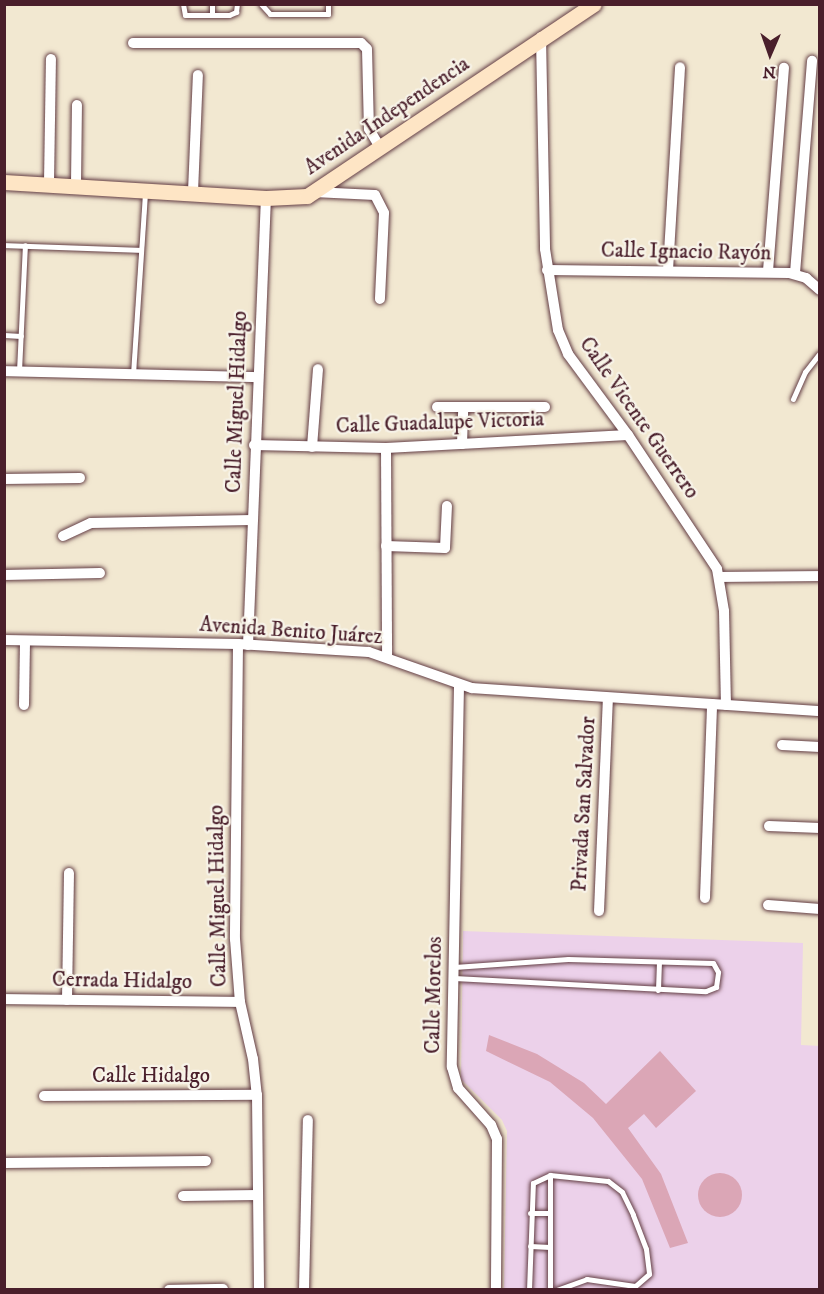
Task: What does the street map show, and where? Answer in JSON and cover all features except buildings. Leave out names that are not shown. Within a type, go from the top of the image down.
[{"type":"street","name":"Avenida Independencia","points":[[4,182],[76,184],[266,198],[299,198],[313,192],[594,4]]},
{"type":"street","name":"Calle Vicente Guerrero","points":[[541,38],[547,270],[567,354],[628,435],[700,540],[721,577],[726,705]]},
{"type":"street","points":[[133,43],[361,43],[367,49],[369,129],[380,147]]},
{"type":"street","points":[[49,183],[51,59]]},
{"type":"street","points":[[795,273],[812,61]]},
{"type":"street","points":[[668,270],[680,68]]},
{"type":"street","points":[[768,272],[784,68]]},
{"type":"street","points":[[193,192],[198,75]]},
{"type":"street","points":[[76,184],[77,105]]},
{"type":"street","points":[[313,192],[375,195],[384,213],[380,299]]},
{"type":"street","name":"Calle Miguel Hidalgo","points":[[259,1290],[257,1095],[254,1059],[240,1002],[235,939],[243,644],[252,520],[266,198]]},
{"type":"street","name":"Calle Ignacio Rayón","points":[[547,270],[795,273],[814,280],[819,290]]},
{"type":"street","points":[[312,447],[318,369]]},
{"type":"street","points":[[4,371],[257,377]]},
{"type":"street","points":[[436,407],[545,407]]},
{"type":"street","points":[[462,444],[463,407]]},
{"type":"street","name":"Calle Guadalupe Victoria","points":[[254,445],[386,448],[628,435]]},
{"type":"street","points":[[386,448],[387,656]]},
{"type":"street","points":[[4,479],[80,478]]},
{"type":"street","points":[[386,546],[445,548],[447,506]]},
{"type":"street","points":[[63,536],[91,523],[252,520]]},
{"type":"street","points":[[4,575],[100,573]]},
{"type":"street","points":[[721,577],[819,576]]},
{"type":"street","name":"Avenida Benito Juárez","points":[[4,640],[243,644],[387,656],[459,686],[608,699],[819,711]]},
{"type":"street","points":[[24,705],[25,641]]},
{"type":"street","name":"Calle Morelos","points":[[459,686],[452,1074],[458,1088],[492,1125],[496,1139],[496,1290]]},
{"type":"street","name":"Privada San Salvador","points":[[599,911],[608,699]]},
{"type":"street","points":[[705,898],[712,704]]},
{"type":"street","points":[[782,745],[819,747]]},
{"type":"street","points":[[770,826],[819,828]]},
{"type":"street","points":[[67,1000],[69,873]]},
{"type":"street","points":[[768,905],[819,909]]},
{"type":"street","name":"Cerrada Hidalgo","points":[[4,999],[240,1002]]},
{"type":"street","name":"Calle Hidalgo","points":[[44,1096],[257,1095]]},
{"type":"street","points":[[304,1290],[308,1120]]},
{"type":"street","points":[[4,1163],[206,1161]]},
{"type":"street","points":[[183,1196],[258,1196]]},
{"type":"street","points":[[169,1290],[222,1289]]},
{"type":"lane","points":[[183,4],[185,15],[233,15],[237,4]]},
{"type":"lane","points":[[212,4],[212,15]]},
{"type":"lane","points":[[261,4],[266,13],[285,14],[328,14],[328,4]]},
{"type":"lane","points":[[285,4],[285,14]]},
{"type":"lane","points":[[307,4],[307,14]]},
{"type":"lane","points":[[133,374],[145,190]]},
{"type":"lane","points":[[19,371],[25,244]]},
{"type":"lane","points":[[4,245],[141,250]]},
{"type":"lane","points":[[4,335],[21,336]]},
{"type":"lane","points":[[793,399],[805,372],[819,353]]},
{"type":"lane","points":[[542,959],[713,963],[718,972],[716,987],[710,991],[658,990],[454,972],[542,959]]},
{"type":"lane","points":[[658,990],[659,962]]},
{"type":"lane","points":[[550,1175],[550,1290]]},
{"type":"lane","points":[[529,1290],[530,1213],[533,1183],[550,1175],[597,1178],[618,1187],[633,1215],[649,1268],[647,1277],[635,1286],[587,1279],[557,1290]]},
{"type":"lane","points":[[530,1213],[550,1213]]},
{"type":"lane","points":[[530,1246],[550,1247]]},
{"type":"shaded area","points":[[463,931],[803,943],[801,1045],[820,1046],[819,1289],[504,1289],[507,1131],[502,1120],[461,1079]]}]
